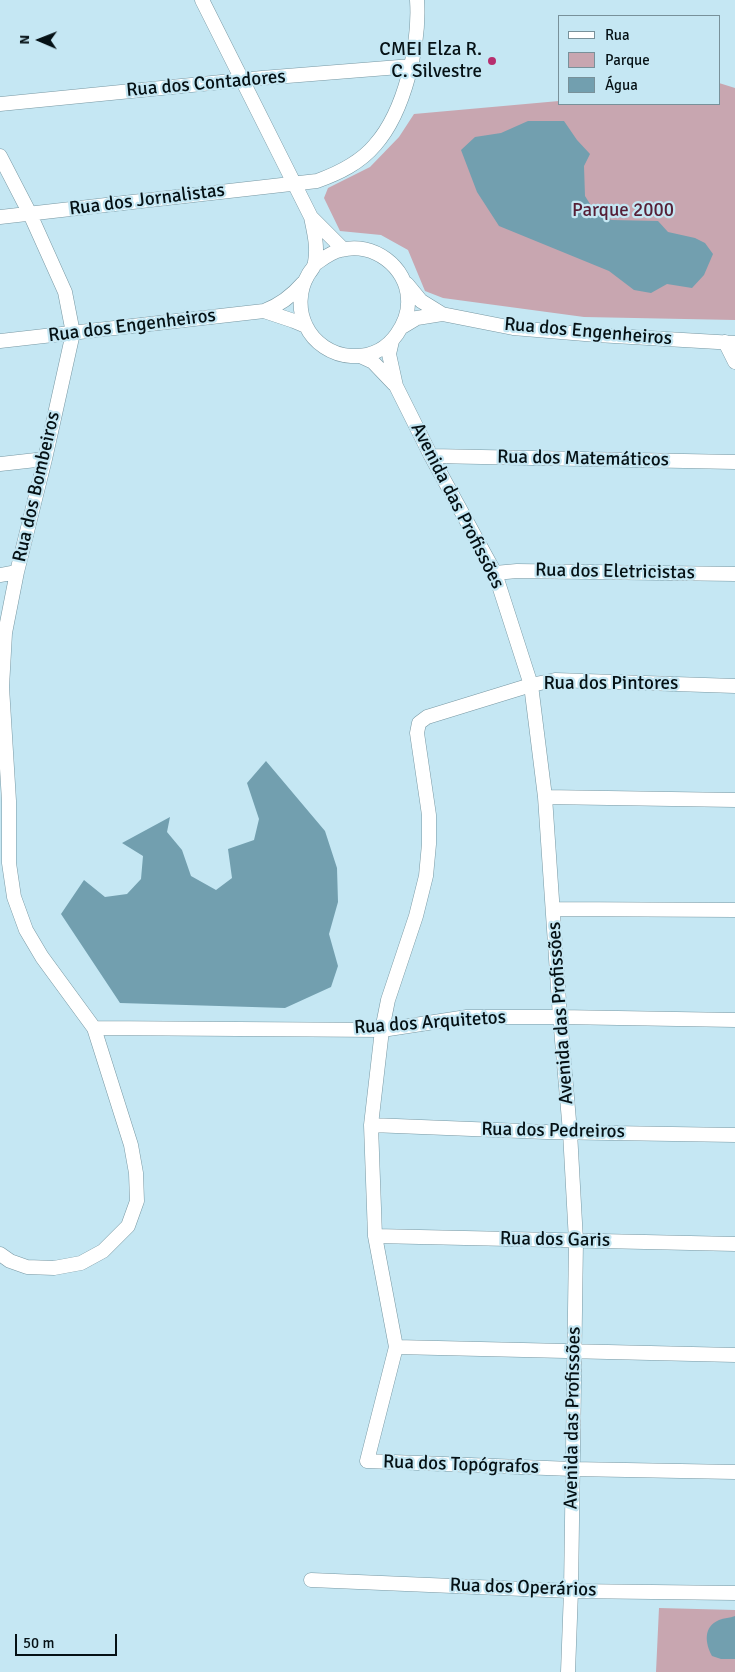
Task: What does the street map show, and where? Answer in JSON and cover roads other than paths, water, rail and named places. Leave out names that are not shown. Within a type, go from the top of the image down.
[{"type":"street","points":[[202,0],[241,81],[311,217],[316,243],[315,264]]},
{"type":"street","name":"Rua dos Jornalistas","points":[[0,218],[317,180],[347,168],[375,146],[386,131],[395,112],[412,66],[417,32],[417,0]]},
{"type":"street","name":"Rua dos Contadores","points":[[0,104],[412,66]]},
{"type":"street","name":"Rua dos Bombeiros","points":[[0,156],[30,214],[65,292],[72,333],[45,459],[17,572],[5,633],[1,687],[4,801],[9,862],[14,897],[26,930],[42,957],[94,1028],[131,1145],[136,1173],[137,1201],[128,1226],[103,1251],[81,1263],[54,1268],[27,1267],[10,1261],[0,1254]]},
{"type":"street","points":[[311,217],[342,249]]},
{"type":"street","points":[[358,248],[372,251],[386,258],[397,268],[404,282],[408,299],[406,317],[402,327],[392,341],[372,354],[344,356],[328,350],[315,340],[306,326],[301,312],[304,282],[315,264],[328,255],[342,249],[358,248]]},
{"type":"street","name":"Rua dos Engenheiros","points":[[0,342],[264,311],[292,296],[304,282]]},
{"type":"street","name":"Rua dos Engenheiros","points":[[404,282],[421,301],[442,314]]},
{"type":"street","name":"Rua dos Engenheiros","points":[[264,311],[294,320],[306,326]]},
{"type":"street","name":"Rua dos Engenheiros","points":[[402,327],[416,318],[442,314],[513,328],[596,335],[730,342]]},
{"type":"street","points":[[392,341],[389,354],[396,386]]},
{"type":"street","points":[[730,342],[735,362]]},
{"type":"street","points":[[360,356],[373,362],[396,386]]},
{"type":"street","name":"Avenida das Profissões","points":[[396,386],[431,456],[496,573],[531,685],[545,797],[570,1132],[576,1241],[568,1672]]},
{"type":"street","name":"Rua dos Matemáticos","points":[[431,456],[735,462]]},
{"type":"street","points":[[0,464],[45,459]]},
{"type":"street","name":"Rua dos Eletricistas","points":[[496,573],[517,571],[735,574]]},
{"type":"street","points":[[0,574],[17,572]]},
{"type":"street","name":"Rua dos Pintores","points":[[382,1030],[388,1000],[416,916],[426,876],[429,815],[417,733],[418,723],[427,717],[531,685],[555,680],[735,686]]},
{"type":"street","points":[[545,797],[735,800]]},
{"type":"street","points":[[554,909],[735,910]]},
{"type":"street","name":"Rua dos Arquitetos","points":[[94,1028],[382,1030],[467,1017],[735,1020]]},
{"type":"street","points":[[382,1030],[371,1125],[375,1236],[396,1347],[735,1355]]},
{"type":"street","name":"Rua dos Pedreiros","points":[[371,1125],[570,1132],[735,1135]]},
{"type":"street","name":"Rua dos Garis","points":[[375,1236],[735,1244]]},
{"type":"street","name":"Rua dos Topógrafos","points":[[396,1347],[367,1461],[572,1469],[735,1472]]},
{"type":"street","name":"Rua dos Operários","points":[[311,1580],[571,1591],[735,1593]]},
{"type":"water","points":[[528,121],[564,121],[577,140],[590,154],[584,166],[585,196],[597,215],[612,220],[658,221],[668,232],[695,238],[705,243],[713,254],[704,275],[692,288],[667,284],[651,293],[634,290],[609,271],[499,226],[477,192],[461,150],[475,137],[501,133]]},
{"type":"water","points":[[266,761],[325,831],[337,868],[338,902],[329,934],[338,966],[331,987],[285,1008],[120,1003],[61,914],[84,880],[105,897],[127,894],[141,879],[143,856],[122,843],[170,817],[167,832],[182,850],[191,876],[216,890],[232,878],[228,849],[254,840],[259,819],[247,783]]},
{"type":"water","points":[[735,1616],[735,1659],[721,1659],[712,1656],[707,1641],[710,1627],[719,1620]]},
{"type":"place","name":"CMEI Elza R. C. Silvestre","points":[[492,61]]},
{"type":"park label","name":"Parque 2000","points":[[623,211]]}]
